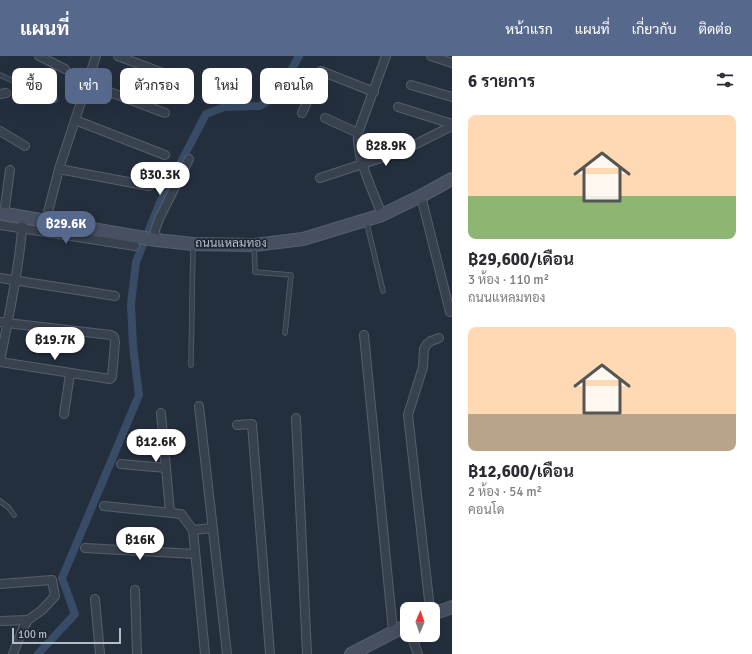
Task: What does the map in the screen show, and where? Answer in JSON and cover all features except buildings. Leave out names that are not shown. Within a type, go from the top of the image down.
[{"type":"main road","name":"ถนนแหลมทอง","points":[[1,217],[23,222],[46,220],[136,241],[153,239],[194,244],[254,245],[303,240],[382,215],[452,179]]},
{"type":"main road","points":[[440,611],[452,607]]},
{"type":"main road","points":[[351,654],[400,628]]},
{"type":"street","points":[[39,56],[65,69]]},
{"type":"street","points":[[92,68],[96,56]]},
{"type":"street","points":[[118,56],[150,68]]},
{"type":"street","points":[[382,215],[358,148],[358,133],[386,56]]},
{"type":"street","points":[[431,56],[452,63]]},
{"type":"street","points":[[302,113],[321,71],[374,92]]},
{"type":"street","points":[[411,85],[452,96]]},
{"type":"street","points":[[112,93],[165,113]]},
{"type":"street","points":[[46,220],[59,169],[80,104]]},
{"type":"street","points":[[398,107],[452,125]]},
{"type":"street","points":[[325,118],[358,133]]},
{"type":"street","points":[[75,120],[165,155]]},
{"type":"street","points":[[320,178],[402,151],[452,125]]},
{"type":"street","points":[[0,130],[25,146]]},
{"type":"street","points":[[153,239],[159,220],[189,159]]},
{"type":"street","points":[[59,169],[149,186]]},
{"type":"street","points":[[1,217],[10,170]]},
{"type":"street","points":[[421,196],[450,312]]},
{"type":"street","points":[[4,322],[111,335],[114,337],[115,342],[112,377],[110,379],[0,362],[4,322],[15,280],[23,222],[136,241]]},
{"type":"street","points":[[0,278],[115,296]]},
{"type":"street","points":[[364,335],[394,631]]},
{"type":"street","points":[[429,602],[408,415],[423,367],[424,349],[427,344],[438,338]]},
{"type":"street","points":[[64,414],[70,374]]},
{"type":"street","points":[[199,406],[227,654]]},
{"type":"street","points":[[161,413],[170,512]]},
{"type":"street","points":[[296,418],[308,654]]},
{"type":"street","points":[[237,425],[252,424],[270,654]]},
{"type":"street","points":[[121,464],[166,468]]},
{"type":"street","points":[[104,506],[181,514],[193,530],[205,654]]},
{"type":"street","points":[[193,530],[212,528]]},
{"type":"street","points":[[85,548],[195,554]]},
{"type":"street","points":[[0,584],[52,580],[55,596],[42,610],[28,620],[23,628],[13,654]]},
{"type":"street","points":[[135,590],[138,654]]},
{"type":"street","points":[[95,599],[100,654]]},
{"type":"street","points":[[0,621],[28,620]]},
{"type":"street","points":[[414,642],[418,654]]},
{"type":"lane","points":[[0,75],[12,80]]},
{"type":"lane","points":[[366,220],[383,291]]},
{"type":"lane","points":[[191,365],[194,244]]},
{"type":"lane","points":[[254,245],[255,272],[290,275],[285,333]]},
{"type":"lane","points":[[0,501],[10,508],[14,515]]},
{"type":"waterway","points":[[38,654],[75,614],[62,578],[139,395],[133,346],[131,304],[136,262],[161,200],[206,114],[224,107],[260,106],[278,94],[299,56]]}]
